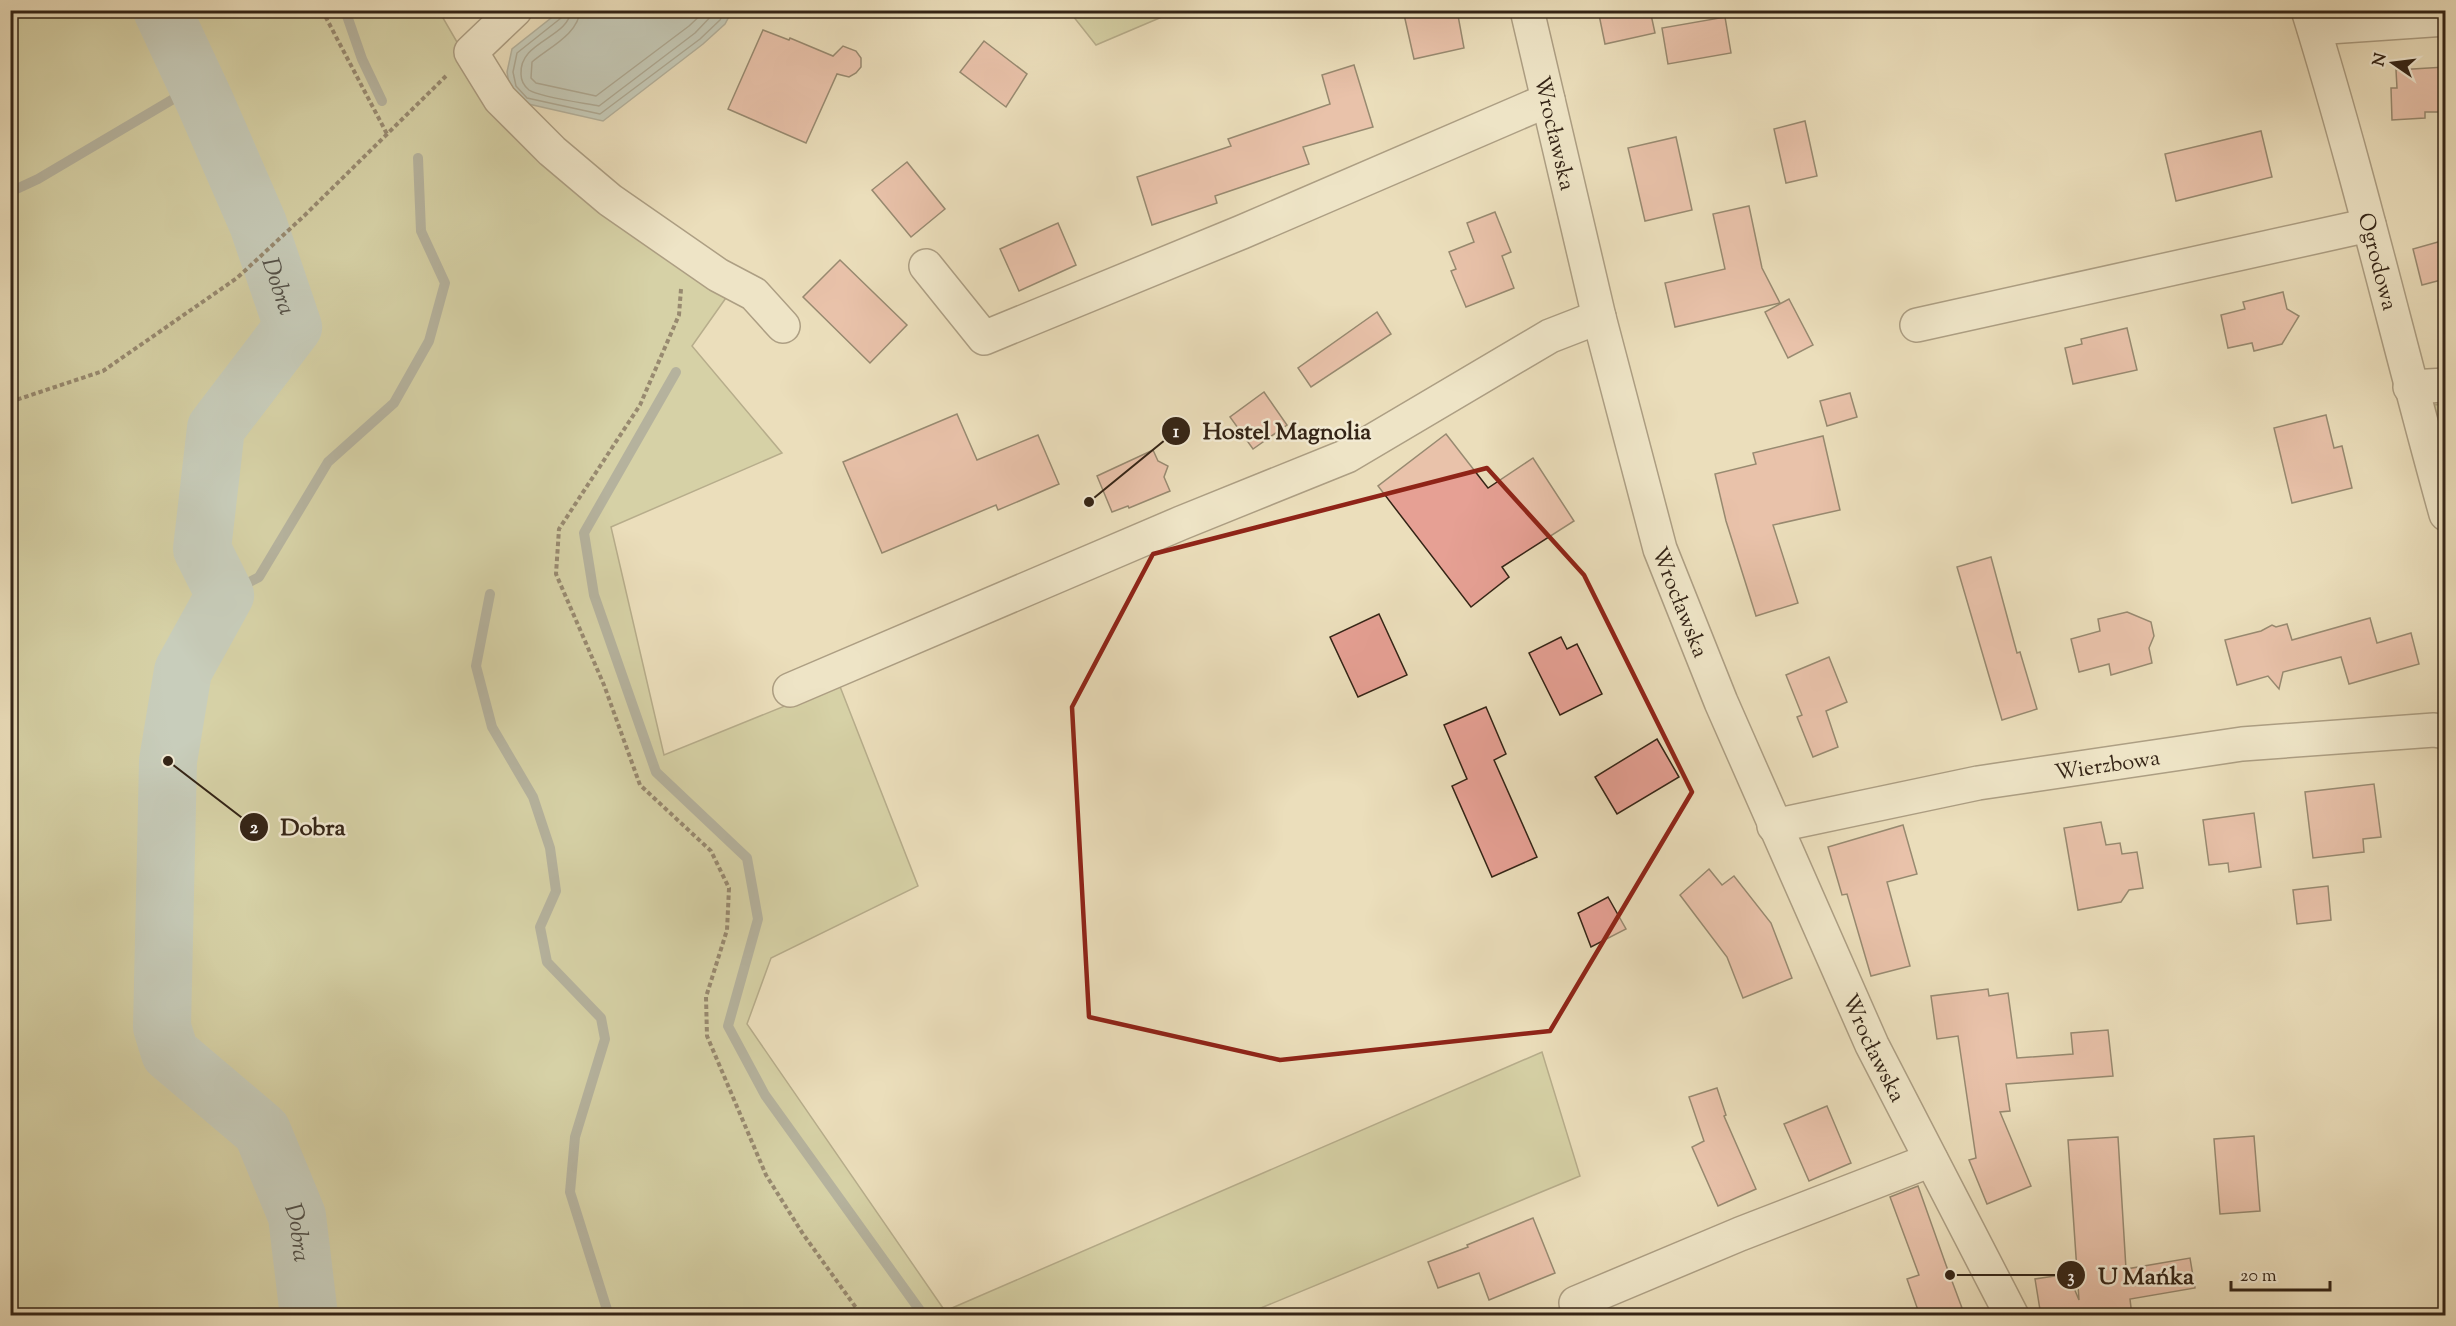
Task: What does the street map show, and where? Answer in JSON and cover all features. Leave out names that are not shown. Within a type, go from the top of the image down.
[{"type":"street","points":[[515,10],[471,52],[500,99],[552,151],[610,200],[718,275],[754,294],[783,326]]},
{"type":"street","name":"Wrocławska","points":[[1527,10],[1599,317],[1660,549],[1721,702],[1872,1045],[2012,1316]]},
{"type":"street","points":[[2311,19],[2445,20]]},
{"type":"street","name":"Ogrodowa","points":[[2311,19],[2350,149],[2410,387],[2445,514]]},
{"type":"street","points":[[926,266],[984,338],[1242,232],[1548,100]]},
{"type":"street","points":[[1917,325],[2369,225]]},
{"type":"street","points":[[790,690],[1181,523],[1347,456],[1550,336],[1599,317]]},
{"type":"street","points":[[2410,387],[2445,385]]},
{"type":"street","name":"Wierzbowa","points":[[1774,826],[1978,783],[2242,744],[2434,730],[2445,732]]},
{"type":"street","points":[[1576,1303],[1740,1234],[1931,1160]]},
{"type":"path","points":[[322,10],[387,134]]},
{"type":"path","points":[[10,402],[103,370],[237,278],[305,215],[471,52]]},
{"type":"path","points":[[685,252],[679,315],[640,405],[559,529],[556,574],[604,686],[640,785],[711,851],[729,888],[727,930],[706,997],[707,1036],[766,1175],[803,1234],[862,1316]]},
{"type":"highlighted area","points":[[1487,468],[1584,575],[1692,792],[1550,1031],[1280,1060],[1089,1017],[1072,707],[1153,554]]},
{"type":"green space","points":[[10,11],[439,11],[461,49],[728,295],[692,346],[782,453],[611,527],[664,755],[839,684],[918,886],[771,958],[747,1024],[945,1311],[1542,1052],[1580,1176],[1244,1315],[11,1315]]},
{"type":"green space","points":[[1069,11],[1176,11],[1096,45]]},
{"type":"green space","points":[[2446,404],[2445,448],[2434,405]]},
{"type":"water","points":[[560,11],[732,11],[725,24],[703,44],[603,121],[524,103],[510,89],[507,72],[512,49]]},
{"type":"building","points":[[1403,10],[1457,10],[1464,48],[1414,59]]},
{"type":"building","points":[[1598,10],[1650,10],[1655,33],[1605,44]]},
{"type":"building","points":[[1725,17],[1731,53],[1668,64],[1662,28]]},
{"type":"building","points":[[763,30],[789,40],[790,38],[833,56],[843,46],[856,51],[861,58],[861,67],[856,73],[849,77],[837,74],[806,143],[728,109]]},
{"type":"building","points":[[984,41],[1027,74],[1006,107],[960,72]]},
{"type":"building","points":[[1354,65],[1373,127],[1303,147],[1309,164],[1215,196],[1217,203],[1152,225],[1137,177],[1231,146],[1228,139],[1330,104],[1322,75]]},
{"type":"building","points":[[2445,67],[2445,112],[2425,112],[2425,118],[2392,120],[2391,88],[2397,88],[2396,70]]},
{"type":"building","points":[[1805,121],[1817,176],[1786,183],[1774,129]]},
{"type":"building","points":[[2261,131],[2272,177],[2176,201],[2165,154]]},
{"type":"building","points":[[1676,137],[1692,210],[1645,221],[1628,148]]},
{"type":"building","points":[[907,162],[945,209],[911,237],[872,190]]},
{"type":"building","points":[[1749,206],[1762,268],[1780,303],[1675,327],[1665,283],[1725,269],[1713,214]]},
{"type":"building","points":[[1495,212],[1511,252],[1502,256],[1514,288],[1466,307],[1451,271],[1456,269],[1449,252],[1474,242],[1467,223]]},
{"type":"building","points":[[1058,223],[1076,265],[1019,291],[1000,249]]},
{"type":"building","points":[[2445,240],[2445,279],[2422,285],[2413,249]]},
{"type":"building","points":[[840,260],[907,325],[870,363],[803,297]]},
{"type":"building","points":[[2283,292],[2287,309],[2299,316],[2282,344],[2254,351],[2252,343],[2228,348],[2221,315],[2245,309],[2243,302]]},
{"type":"building","points":[[1789,299],[1813,345],[1788,358],[1765,312]]},
{"type":"building","points":[[1377,312],[1391,334],[1311,387],[1298,368]]},
{"type":"building","points":[[2127,328],[2137,370],[2073,384],[2065,348],[2082,344],[2081,339]]},
{"type":"building","points":[[1264,392],[1287,425],[1253,449],[1230,417]]},
{"type":"building","points":[[1850,393],[1857,417],[1827,426],[1820,401]]},
{"type":"building","points":[[957,414],[977,460],[1038,435],[1059,484],[998,510],[996,505],[882,553],[843,462]]},
{"type":"building","points":[[2326,415],[2334,448],[2342,446],[2352,488],[2292,503],[2274,428]]},
{"type":"building","points":[[1446,434],[1488,488],[1533,458],[1574,521],[1502,567],[1509,577],[1471,607],[1378,486]]},
{"type":"building","points":[[1823,436],[1840,510],[1773,525],[1798,603],[1756,616],[1726,521],[1715,474],[1756,464],[1753,453]]},
{"type":"building","points":[[1153,450],[1158,461],[1168,466],[1164,477],[1170,491],[1129,508],[1128,506],[1112,512],[1097,476]]},
{"type":"building","points":[[1991,557],[2017,653],[2020,652],[2037,709],[2002,720],[1957,567]]},
{"type":"building","points":[[2127,612],[2151,622],[2154,636],[2149,648],[2152,663],[2111,675],[2109,664],[2079,672],[2071,639],[2100,631],[2098,619]]},
{"type":"building","points":[[1379,614],[1407,675],[1358,697],[1330,637]]},
{"type":"building","points":[[2370,618],[2377,643],[2411,633],[2419,664],[2349,684],[2341,657],[2283,672],[2279,689],[2268,676],[2237,685],[2225,640],[2261,631],[2272,625],[2276,627],[2287,624],[2292,640]]},
{"type":"building","points":[[1561,637],[1567,649],[1577,644],[1602,694],[1560,715],[1529,653]]},
{"type":"building","points":[[1829,657],[1847,702],[1826,711],[1838,747],[1813,757],[1797,717],[1802,715],[1786,675]]},
{"type":"building","points":[[1486,707],[1506,754],[1494,760],[1537,857],[1492,877],[1452,786],[1467,779],[1444,725]]},
{"type":"building","points":[[1657,739],[1679,777],[1617,814],[1595,777]]},
{"type":"building","points":[[2374,784],[2381,837],[2363,839],[2364,852],[2313,858],[2305,792]]},
{"type":"building","points":[[2254,813],[2261,867],[2229,872],[2228,863],[2209,865],[2203,820]]},
{"type":"building","points":[[2101,822],[2106,845],[2120,843],[2122,854],[2137,852],[2143,888],[2129,890],[2121,902],[2078,910],[2064,828]]},
{"type":"building","points":[[1903,825],[1917,874],[1887,882],[1910,966],[1871,976],[1847,894],[1842,895],[1828,847]]},
{"type":"building","points":[[1709,869],[1722,885],[1734,876],[1771,923],[1792,978],[1743,998],[1727,957],[1680,895]]},
{"type":"building","points":[[2328,886],[2331,920],[2297,924],[2293,890]]},
{"type":"building","points":[[1608,897],[1626,929],[1591,947],[1578,913]]},
{"type":"building","points":[[1988,989],[1989,996],[2008,993],[2017,1058],[2073,1054],[2071,1033],[2108,1030],[2113,1076],[2006,1084],[2010,1111],[2000,1112],[2031,1186],[1987,1204],[1969,1160],[1976,1158],[1958,1036],[1937,1039],[1931,996]]},
{"type":"building","points":[[1717,1088],[1726,1115],[1724,1116],[1756,1189],[1718,1206],[1692,1147],[1704,1141],[1689,1097]]},
{"type":"building","points":[[1827,1106],[1851,1163],[1809,1181],[1784,1124]]},
{"type":"building","points":[[2254,1136],[2260,1211],[2220,1214],[2214,1139]]},
{"type":"building","points":[[2118,1137],[2126,1269],[2190,1258],[2195,1288],[2130,1299],[2132,1316],[2041,1316],[2035,1279],[2068,1274],[2079,1300],[2068,1140]]},
{"type":"building","points":[[1918,1186],[1965,1316],[1920,1316],[1907,1279],[1919,1275],[1890,1197]]},
{"type":"building","points":[[1533,1218],[1555,1273],[1489,1300],[1479,1273],[1438,1288],[1428,1262]]},
{"type":"waterway","name":"Dobra","points":[[162,10],[258,224],[293,327],[216,428],[202,549],[225,595],[183,671],[168,761],[162,1027],[170,1053],[262,1131],[297,1216],[309,1316]]},
{"type":"waterway","points":[[345,10],[362,59],[382,101]]},
{"type":"waterway","points":[[10,192],[38,179],[197,85]]},
{"type":"waterway","points":[[225,595],[259,577],[328,462],[394,403],[429,341],[445,283],[421,231],[418,158]]},
{"type":"waterway","points":[[676,372],[584,533],[594,595],[656,772],[747,858],[758,919],[728,1026],[765,1095],[924,1316]]},
{"type":"waterway","points":[[490,594],[476,666],[492,727],[533,797],[550,848],[556,891],[540,927],[547,962],[601,1018],[605,1039],[575,1137],[570,1192],[609,1316]]},
{"type":"place","name":"Hostel Magnolia","points":[[1089,502]]},
{"type":"place","name":"Dobra","points":[[168,761]]},
{"type":"place","name":"U Mańka","points":[[1950,1275]]}]
